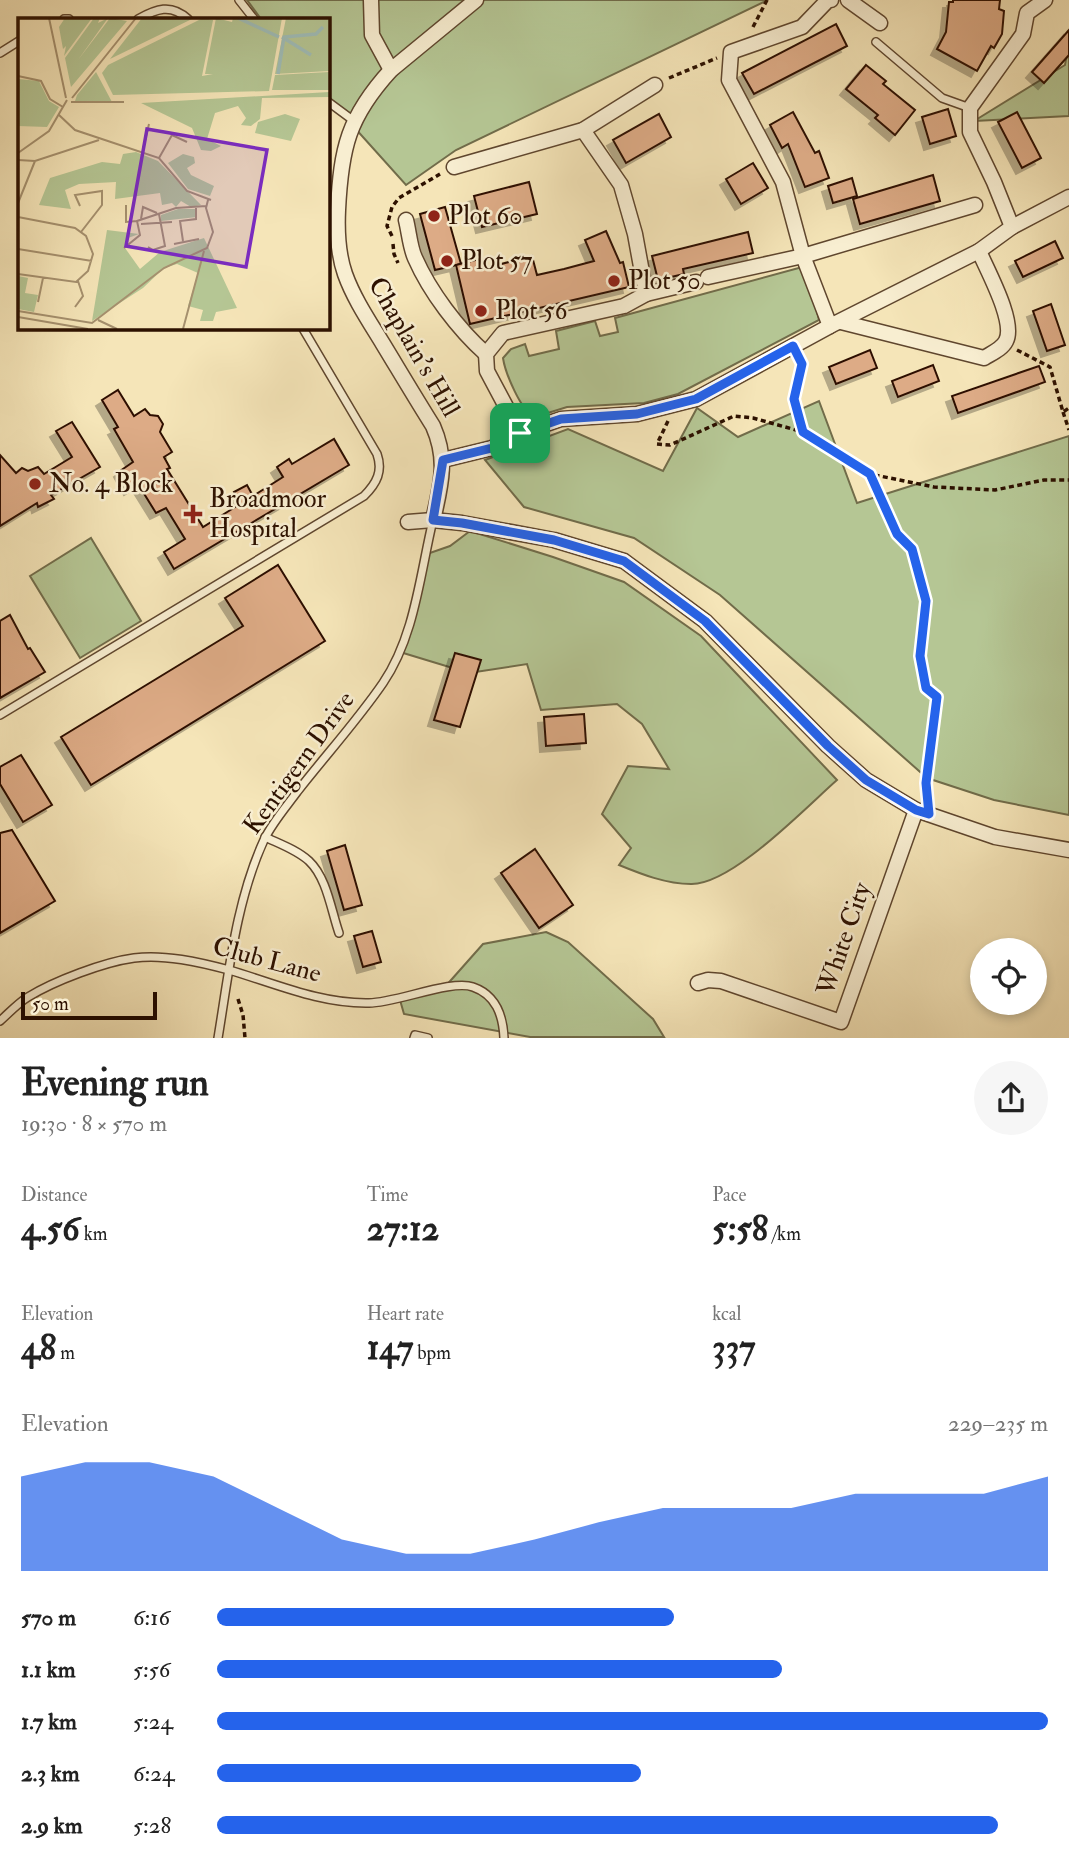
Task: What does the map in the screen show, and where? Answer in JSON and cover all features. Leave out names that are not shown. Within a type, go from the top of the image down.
[{"type":"street","points":[[371,0],[372,35],[391,70]]},
{"type":"street","name":"Chaplain's Hill","points":[[433,520],[443,460],[441,445],[433,426],[357,301],[344,272],[338,223],[340,173],[343,153],[354,121],[367,99],[391,70],[476,0]]},
{"type":"street","points":[[831,0],[802,27],[736,49],[729,80],[783,182],[803,256],[836,324]]},
{"type":"street","points":[[848,0],[880,23]]},
{"type":"street","points":[[1012,227],[970,132],[970,108],[1023,34],[1027,6],[1045,0]]},
{"type":"street","points":[[454,167],[583,130],[655,85]]},
{"type":"street","points":[[583,130],[621,185],[635,234],[646,294]]},
{"type":"street","points":[[443,460],[492,448],[520,433],[561,419],[637,414],[696,399],[979,251],[1012,227],[1069,197]]},
{"type":"street","points":[[520,433],[487,371],[486,354],[503,333],[624,306],[646,294],[803,256],[975,205]]},
{"type":"street","points":[[406,220],[414,257],[445,309],[486,354]]},
{"type":"street","points":[[836,324],[984,358],[1002,346],[1008,338],[1008,320],[979,251]]},
{"type":"street","points":[[408,522],[433,520],[462,523],[554,540],[624,561],[705,621],[828,746],[866,780],[923,812],[995,837],[1069,850]]},
{"type":"street","name":"White City","points":[[698,983],[708,980],[721,981],[841,1022],[923,812]]},
{"type":"lane","points":[[239,0],[253,18]]},
{"type":"lane","points":[[140,18],[164,8],[176,10],[186,18]]},
{"type":"lane","points":[[0,53],[18,42]]},
{"type":"lane","points":[[876,43],[942,98],[970,108]]},
{"type":"lane","points":[[329,102],[354,121]]},
{"type":"lane","points":[[0,715],[365,496],[373,487],[379,475],[377,454],[303,329]]},
{"type":"lane","name":"Kentigern Drive","points":[[218,1038],[239,922],[255,862],[265,837],[384,682],[411,617],[433,520]]},
{"type":"lane","points":[[265,837],[297,852],[316,869],[339,933]]},
{"type":"lane","name":"Club Lane","points":[[0,1021],[27,998],[104,965],[134,958],[163,958],[229,971],[279,988],[368,1004],[400,1000],[457,985],[472,986],[486,994],[499,1007],[504,1038]]},
{"type":"lane","points":[[414,1038],[415,1035],[428,1038]]},
{"type":"path","points":[[655,85],[736,49],[767,0]]},
{"type":"path","points":[[793,346],[802,364],[794,399],[803,432]]},
{"type":"path","points":[[1002,346],[1023,351],[1050,367],[1069,430]]},
{"type":"path","points":[[676,404],[657,444],[670,445],[734,416],[753,418],[803,432],[870,474],[934,487],[995,490],[1044,481],[1069,480]]},
{"type":"path","points":[[1063,412],[1069,408]]},
{"type":"path","points":[[870,474],[897,534],[912,549],[926,601],[920,656],[926,688],[937,697],[923,812]]},
{"type":"path","points":[[229,971],[243,1014],[245,1038]]},
{"type":"green space","points":[[247,0],[768,0],[456,150],[406,185],[329,99],[329,18],[260,18]]},
{"type":"green space","points":[[1069,43],[1069,116],[974,121],[1065,65]]},
{"type":"green space","points":[[806,266],[819,320],[678,394],[644,403],[567,407],[535,417],[524,408],[514,391],[503,358],[511,349],[525,344],[529,356],[559,349],[556,331],[595,321],[600,336],[618,332],[615,318]]},
{"type":"green space","points":[[819,401],[857,503],[1069,436],[1069,815],[994,800],[927,778],[720,595],[634,538],[524,507],[485,460],[568,429],[663,471],[697,408],[738,437]]},
{"type":"green space","points":[[470,531],[624,582],[701,636],[837,780],[768,843],[727,872],[708,881],[691,884],[672,882],[619,865],[631,848],[602,814],[628,766],[669,769],[642,724],[617,704],[541,710],[527,664],[469,673],[400,652],[424,555],[450,546]]},
{"type":"green space","points":[[91,538],[141,621],[80,658],[30,576]]},
{"type":"green space","points":[[546,932],[568,942],[653,1019],[664,1037],[530,1037],[404,1014],[400,1000],[444,988],[483,944]]},
{"type":"building","points":[[1000,0],[999,9],[1004,11],[1002,34],[994,48],[991,46],[977,71],[937,49],[946,32],[949,2]]},
{"type":"building","points":[[836,24],[847,46],[754,94],[742,73]]},
{"type":"building","points":[[1069,30],[1069,55],[1044,83],[1032,72]]},
{"type":"building","points":[[866,65],[886,81],[883,84],[915,110],[895,135],[875,118],[878,115],[846,89]]},
{"type":"building","points":[[948,109],[956,136],[930,144],[922,117]]},
{"type":"building","points":[[793,112],[815,153],[819,151],[829,178],[805,187],[788,144],[782,148],[770,125]]},
{"type":"building","points":[[1017,112],[1041,158],[1022,168],[998,122]]},
{"type":"building","points":[[659,114],[671,137],[626,163],[613,140]]},
{"type":"building","points":[[753,163],[768,188],[741,204],[726,179]]},
{"type":"building","points":[[933,175],[940,201],[860,224],[853,199]]},
{"type":"building","points":[[852,178],[857,196],[833,203],[828,186]]},
{"type":"building","points":[[529,182],[537,214],[482,227],[474,196]]},
{"type":"building","points":[[445,207],[461,264],[435,270],[420,214]]},
{"type":"building","points":[[606,231],[620,263],[623,262],[629,287],[470,324],[456,265],[479,259],[482,269],[532,256],[537,275],[564,269],[594,261],[585,240]]},
{"type":"building","points":[[748,232],[753,253],[683,269],[684,274],[658,280],[652,256]]},
{"type":"building","points":[[1055,241],[1063,258],[1023,277],[1015,261]]},
{"type":"building","points":[[1051,304],[1065,345],[1047,351],[1033,311]]},
{"type":"building","points":[[870,350],[877,368],[836,384],[829,367]]},
{"type":"building","points":[[933,365],[939,381],[898,397],[892,381]]},
{"type":"building","points":[[1039,366],[1045,382],[958,413],[952,396]]},
{"type":"building","points":[[118,390],[134,416],[145,409],[150,415],[158,416],[163,424],[160,432],[172,452],[164,457],[170,468],[167,469],[203,527],[240,504],[234,492],[247,485],[253,496],[283,477],[277,467],[289,459],[292,464],[334,439],[349,465],[174,569],[164,552],[185,539],[166,508],[156,513],[138,484],[130,489],[120,471],[133,462],[114,429],[118,427],[102,400]]},
{"type":"building","name":"No. 4 Block","points":[[72,422],[100,467],[51,495],[54,499],[38,507],[37,503],[0,526],[0,455],[16,473],[22,468],[28,471],[38,467],[44,474],[72,457],[56,431]]},
{"type":"building","points":[[278,565],[325,641],[91,785],[61,737],[243,626],[225,598]]},
{"type":"building","points":[[10,615],[28,649],[30,648],[45,672],[0,698],[0,621]]},
{"type":"building","points":[[455,653],[481,660],[460,727],[434,720]]},
{"type":"building","points":[[584,714],[586,743],[546,746],[544,717]]},
{"type":"building","points":[[21,755],[52,805],[23,822],[0,784],[0,767]]},
{"type":"building","points":[[12,830],[55,901],[0,933],[0,833]]},
{"type":"building","points":[[345,845],[362,905],[344,910],[327,851]]},
{"type":"building","points":[[535,849],[573,905],[539,928],[501,873]]},
{"type":"building","points":[[372,931],[381,962],[363,967],[354,936]]},
{"type":"place","name":"Plot 60","points":[[434,216]]},
{"type":"place","name":"Plot 57","points":[[447,261]]},
{"type":"place","name":"Plot 50","points":[[614,281]]},
{"type":"place","name":"Plot 56","points":[[481,311]]},
{"type":"place","name":"No. 4 Block","points":[[35,484]]},
{"type":"place","name":"Broadmoor Hospital","points":[[193,514]]},
{"type":"route","points":[[793,346],[802,364],[794,399],[803,432],[870,474],[897,534],[912,549],[926,601],[920,656],[926,688],[937,697],[926,783],[929,814],[916,810],[866,780],[828,746],[705,621],[624,561],[554,540],[433,520],[443,460],[492,448],[520,433],[561,419],[637,414],[696,399],[793,346]]}]
